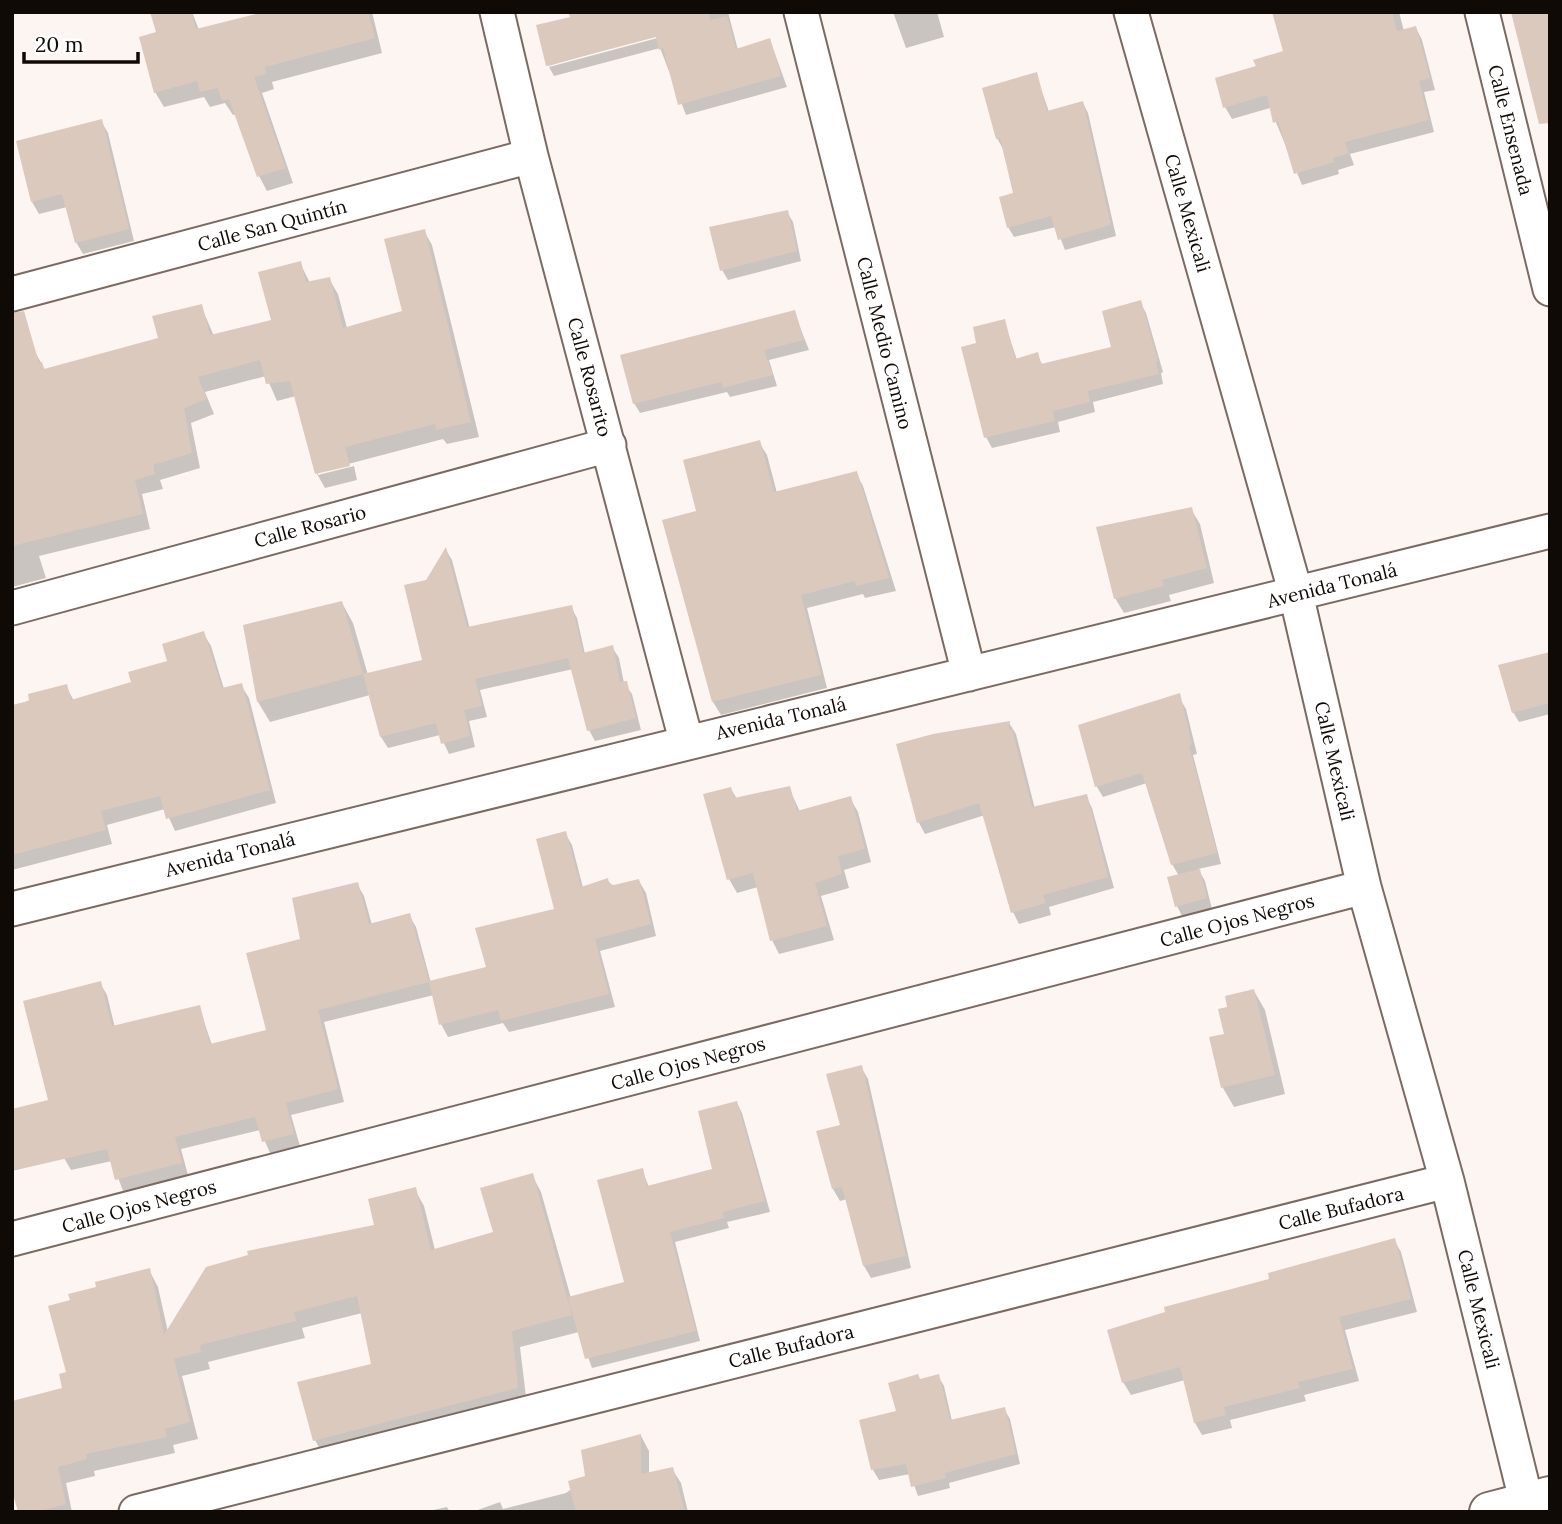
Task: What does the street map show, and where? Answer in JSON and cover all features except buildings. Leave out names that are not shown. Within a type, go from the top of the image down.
[{"type":"street","name":"Calle Rosarito","points":[[497,12],[531,156],[686,740]]},
{"type":"street","name":"Calle Medio Camino","points":[[801,12],[969,674]]},
{"type":"street","name":"Calle Mexicali","points":[[1131,12],[1296,594],[1364,887],[1535,1503]]},
{"type":"street","name":"Calle Ensenada","points":[[1482,12],[1550,289]]},
{"type":"street","name":"Calle San Quintín","points":[[12,293],[531,156]]},
{"type":"street","name":"Calle Rosario","points":[[12,608],[609,445]]},
{"type":"street","name":"Avenida Tonalá","points":[[12,909],[686,740],[969,674],[1550,531]]},
{"type":"street","name":"Calle Ojos Negros","points":[[12,1239],[1364,887]]},
{"type":"street","name":"Calle Bufadora","points":[[136,1512],[1447,1181]]},
{"type":"street","points":[[1489,1512],[1535,1503]]}]
